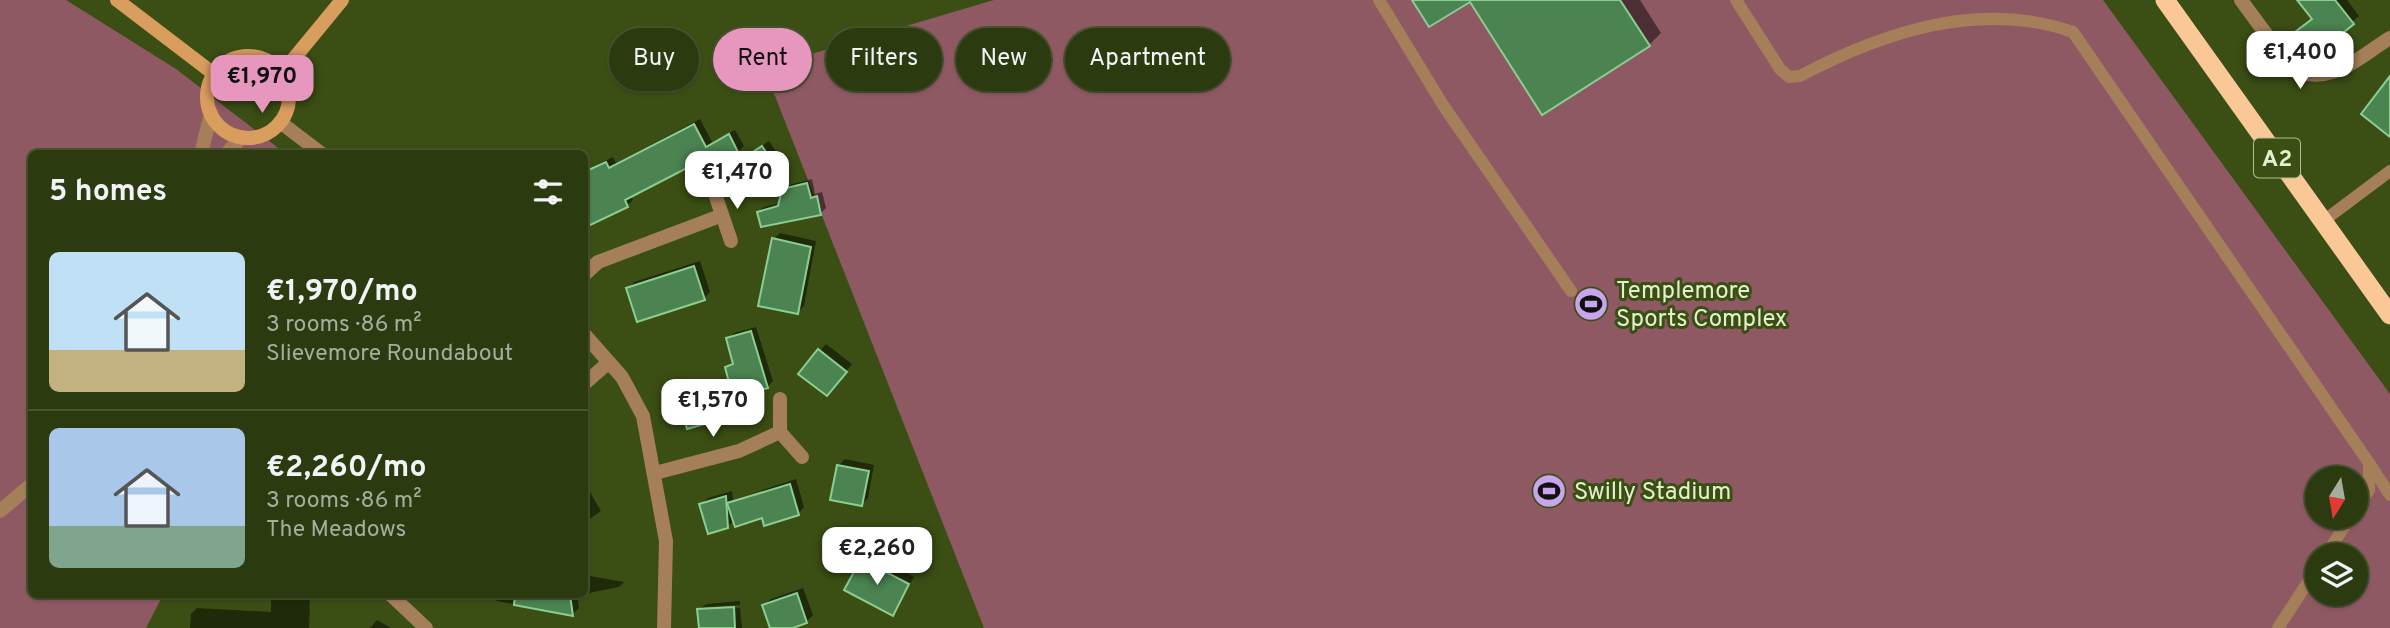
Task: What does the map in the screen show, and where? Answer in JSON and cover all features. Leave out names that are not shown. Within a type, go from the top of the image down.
[{"type":"highway","name":"A2","points":[[2165,0],[2390,315]]},
{"type":"main road","points":[[117,0],[214,74]]},
{"type":"main road","points":[[282,73],[342,0]]},
{"type":"main road","points":[[248,56],[261,58],[282,73],[289,98],[281,122],[263,135],[242,137],[229,133],[211,113],[208,100],[214,74],[235,58],[248,56]]},
{"type":"street","points":[[2241,0],[2291,68],[2301,73],[2322,76],[2334,73],[2390,38]]},
{"type":"street","points":[[202,150],[211,113]]},
{"type":"street","points":[[281,122],[317,150]]},
{"type":"street","points":[[230,150],[242,137]]},
{"type":"street","points":[[715,191],[720,216],[731,241]]},
{"type":"street","points":[[588,271],[598,262],[720,216]]},
{"type":"street","points":[[588,338],[622,377],[643,416],[666,541],[664,628]]},
{"type":"street","points":[[588,380],[609,362]]},
{"type":"street","points":[[780,400],[780,432],[802,457]]},
{"type":"street","points":[[655,473],[739,451],[780,432]]},
{"type":"street","points":[[0,511],[28,487]]},
{"type":"street","points":[[394,598],[425,628]]},
{"type":"lane","points":[[1379,0],[1443,106],[1571,290]]},
{"type":"lane","points":[[1736,0],[1780,69],[1789,77],[1800,76],[1914,15]]},
{"type":"lane","points":[[2025,7],[2056,19],[2073,32],[2390,495]]},
{"type":"lane","points":[[2322,222],[2390,171]]},
{"type":"lane","points":[[2368,492],[2369,463]]},
{"type":"lane","points":[[2278,628],[2305,586]]},
{"type":"shaded area","points":[[0,0],[66,0],[176,69],[281,150],[28,150],[28,598],[161,598],[146,628],[0,628]]},
{"type":"shaded area","name":"Templemore Sports Complex","points":[[994,0],[2103,0],[2390,394],[2390,628],[984,628],[773,91],[812,91],[812,54],[826,50],[826,91],[942,91],[942,28],[899,28]]},
{"type":"building","points":[[1412,0],[1620,0],[1650,46],[1542,115],[1470,2],[1429,27]]},
{"type":"building","points":[[2297,0],[2335,0],[2354,24],[2313,57],[2307,49],[2296,57],[2283,41],[2312,19]]},
{"type":"building","points":[[2390,76],[2390,137],[2361,114]]},
{"type":"building","points":[[694,124],[706,147],[729,134],[739,154],[717,167],[710,156],[625,200],[628,207],[588,226],[588,170],[606,162],[609,168]]},
{"type":"building","points":[[762,146],[782,176],[752,196],[732,166]]},
{"type":"building","points":[[807,183],[811,198],[817,196],[821,215],[761,227],[757,212],[778,206],[782,189]]},
{"type":"building","points":[[772,238],[811,247],[798,314],[758,306]]},
{"type":"building","points":[[694,266],[705,300],[637,322],[626,288]]},
{"type":"building","points":[[751,331],[768,388],[733,398],[725,367],[733,364],[726,338]]},
{"type":"building","points":[[818,349],[847,372],[827,396],[798,374]]},
{"type":"building","points":[[714,388],[722,419],[687,429],[679,398]]},
{"type":"building","points":[[837,465],[869,471],[862,506],[830,500]]},
{"type":"building","points":[[790,484],[799,515],[764,526],[762,518],[735,527],[727,503]]},
{"type":"building","points":[[726,496],[728,528],[708,534],[699,504]]},
{"type":"building","points":[[861,559],[909,584],[893,616],[844,590]]},
{"type":"building","points":[[797,593],[807,623],[793,628],[770,628],[762,605]]},
{"type":"building","points":[[515,598],[570,598],[573,616],[514,605]]},
{"type":"building","points":[[734,607],[735,628],[699,628],[697,609]]},
{"type":"place","name":"Templemore Sports Complex","points":[[1591,304]]},
{"type":"place","name":"Swilly Stadium","points":[[1549,491]]}]
